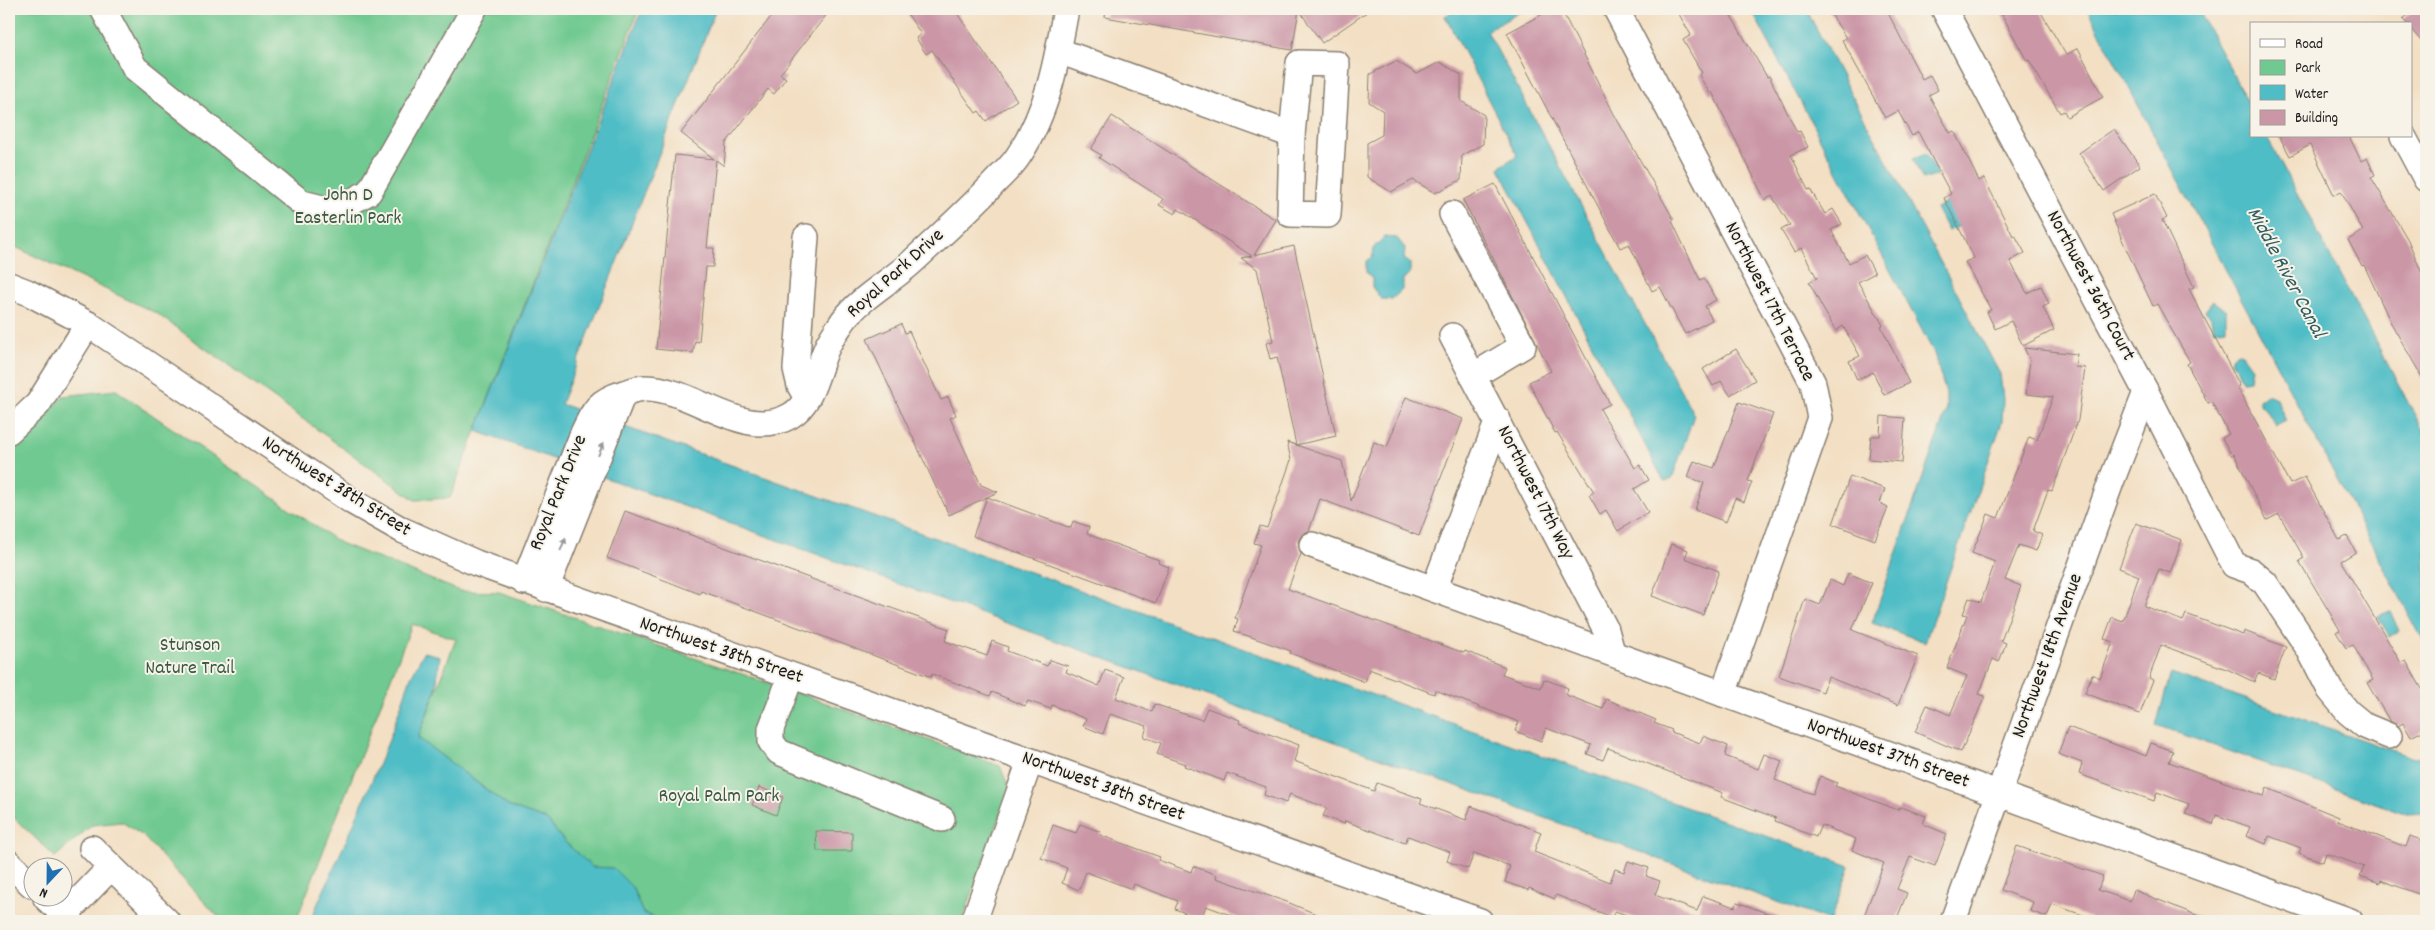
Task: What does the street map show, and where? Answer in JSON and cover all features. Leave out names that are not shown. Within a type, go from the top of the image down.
[{"type":"street","points":[[103,9],[135,68],[302,202],[334,212],[369,192],[474,9]]},
{"type":"street","name":"Royal Park Drive","points":[[535,585],[563,483],[602,418],[623,394],[647,388],[660,390],[728,415],[763,424],[777,422],[800,408],[807,398],[827,345],[844,320],[855,308],[910,264],[985,193],[1018,157],[1037,122],[1049,91],[1059,51],[1066,9]]},
{"type":"street","name":"Northwest 17th Terrace","points":[[1616,9],[1813,383],[1820,418],[1723,694]]},
{"type":"street","name":"Northwest 36th Court","points":[[1944,9],[2146,392],[2234,565],[2251,571],[2265,583],[2309,649],[2330,690],[2348,712],[2365,726],[2390,736]]},
{"type":"street","points":[[1059,51],[1292,135]]},
{"type":"street","points":[[1299,64],[1337,64],[1328,215],[1290,214],[1292,135],[1299,64]]},
{"type":"street","points":[[2405,138],[2426,179]]},
{"type":"street","points":[[1452,214],[1523,346],[1473,376]]},
{"type":"street","points":[[806,237],[796,369],[800,386],[807,398]]},
{"type":"street","name":"Northwest 38th Street","points":[[9,285],[27,292],[88,324],[353,502],[402,530],[476,563],[1480,921]]},
{"type":"street","points":[[9,431],[38,404],[88,324]]},
{"type":"street","name":"Northwest 17th Way","points":[[1452,336],[1498,420],[1606,630],[1612,652]]},
{"type":"street","name":"Northwest 18th Avenue","points":[[1953,921],[2110,482],[2146,392]]},
{"type":"street","name":"Royal Park Drive","points":[[535,585],[590,476],[602,418]]},
{"type":"street","points":[[1430,587],[1498,420]]},
{"type":"street","name":"Northwest 37th Street","points":[[1312,545],[1612,652],[2350,921]]},
{"type":"street","points":[[791,676],[771,729],[771,742],[779,752],[942,819]]},
{"type":"street","points":[[974,921],[1030,761]]},
{"type":"street","points":[[92,848],[167,921]]},
{"type":"street","points":[[9,863],[22,875]]},
{"type":"street","points":[[55,908],[64,919],[111,867]]},
{"type":"green space","name":"John D Easterlin Park","points":[[9,9],[639,9],[450,498],[415,500],[156,313],[9,244]]},
{"type":"green space","points":[[116,390],[340,543],[460,591],[499,592],[804,695],[1000,766],[1010,790],[962,921],[662,921],[643,913],[632,887],[592,868],[564,841],[547,820],[508,806],[418,738],[456,639],[412,624],[296,921],[222,921],[143,836],[122,822],[92,825],[55,857],[9,813],[9,450],[29,435],[63,396]]},
{"type":"water","points":[[642,9],[716,9],[561,404],[1850,866],[1830,921],[476,431]]},
{"type":"water","points":[[1459,9],[1525,9],[1487,31],[1694,415],[1672,479],[1664,481],[1499,168],[1517,155],[1445,16]]},
{"type":"water","points":[[1751,9],[1806,9],[2000,374],[2003,399],[2002,422],[1925,642],[1872,623],[1946,411],[1946,394],[1934,353]]},
{"type":"water","name":"Middle River Canal","points":[[2087,9],[2198,9],[2250,106],[2250,138],[2267,138],[2426,436],[2426,646]]},
{"type":"water","points":[[1926,153],[1937,175],[1923,180],[1913,159]]},
{"type":"water","points":[[1948,202],[1960,226],[1948,231],[1936,208]]},
{"type":"water","points":[[1385,237],[1397,238],[1405,248],[1404,259],[1410,263],[1410,274],[1403,279],[1403,289],[1392,299],[1381,299],[1372,287],[1372,278],[1366,272],[1366,261],[1373,256],[1374,247]]},
{"type":"water","points":[[2213,301],[2226,311],[2226,328],[2213,330],[2211,317],[2205,311]]},
{"type":"water","points":[[2238,353],[2242,354],[2252,368],[2250,380],[2242,381],[2237,369],[2231,362],[2231,357]]},
{"type":"water","points":[[2267,394],[2276,398],[2286,421],[2276,426],[2267,411],[2259,404],[2259,399]]},
{"type":"water","points":[[2390,611],[2399,631],[2389,637],[2378,616]]},
{"type":"water","points":[[424,652],[440,656],[436,689],[418,738],[508,806],[547,820],[564,841],[592,867],[613,868],[632,887],[643,913],[662,921],[310,921],[354,823],[389,740],[411,677]]},
{"type":"water","points":[[2171,673],[2414,758],[2426,757],[2426,813],[2406,814],[2156,725]]},
{"type":"building","points":[[777,9],[831,9],[780,74],[786,78],[774,94],[768,89],[726,143],[724,166],[716,160],[707,248],[714,248],[713,267],[706,267],[699,342],[695,341],[693,353],[656,349],[675,155],[714,159],[681,133]]},
{"type":"building","points":[[904,9],[954,9],[1017,100],[986,121],[979,111],[976,113],[932,50],[926,54],[916,38],[921,34]]},
{"type":"building","points":[[1106,9],[1371,9],[1322,43],[1299,10],[1292,50],[1105,17]]},
{"type":"building","points":[[1552,9],[1561,9],[1615,116],[1674,220],[1672,221],[1700,280],[1704,278],[1716,300],[1705,306],[1712,320],[1685,334],[1660,287],[1652,291],[1629,244],[1620,248],[1507,33]]},
{"type":"building","points":[[1676,9],[1727,9],[1767,77],[1769,76],[1797,132],[1800,131],[1808,147],[1791,155],[1808,190],[1810,189],[1825,214],[1833,209],[1842,224],[1831,230],[1849,263],[1865,255],[1875,273],[1858,282],[1883,325],[1881,326],[1909,383],[1884,395],[1873,372],[1857,380],[1849,361],[1860,356],[1843,326],[1836,331],[1822,307],[1809,282],[1817,278],[1801,248],[1794,252],[1781,230],[1790,225],[1772,196],[1765,200],[1712,92],[1710,94],[1699,75],[1702,73],[1683,40],[1691,35]]},
{"type":"building","points":[[1828,9],[1886,9],[1922,79],[1930,75],[1938,90],[1929,95],[1950,133],[1954,131],[1979,181],[1984,178],[2013,236],[2015,235],[2025,253],[2010,261],[2027,293],[2041,286],[2049,304],[2043,307],[2054,330],[2023,346],[2011,321],[1995,329],[1987,312],[1991,310],[1965,262],[1974,258],[1944,198],[1951,194],[1918,132],[1912,136],[1898,111],[1885,118],[1842,40],[1846,38]]},
{"type":"building","points":[[1999,9],[2039,9],[2066,55],[2078,48],[2103,97],[2067,117],[2064,111],[2060,113],[2029,60],[2027,61]]},
{"type":"building","points":[[2415,9],[2426,9],[2426,47],[2412,30],[2412,22],[2405,22],[2403,19]]},
{"type":"building","points":[[1396,61],[1417,74],[1440,62],[1461,75],[1461,101],[1484,115],[1483,144],[1462,155],[1461,180],[1435,193],[1413,180],[1391,192],[1367,177],[1367,143],[1382,135],[1383,111],[1369,102],[1370,74]]},
{"type":"building","points":[[1112,116],[1276,220],[1254,255],[1294,246],[1336,436],[1296,445],[1277,357],[1270,359],[1266,343],[1273,341],[1257,269],[1241,258],[1252,256],[1178,209],[1175,214],[1159,205],[1163,199],[1099,158],[1101,155],[1091,149]]},
{"type":"building","points":[[2114,129],[2140,166],[2104,191],[2079,153]]},
{"type":"building","points":[[2280,138],[2350,138],[2361,161],[2367,158],[2375,175],[2371,177],[2408,240],[2426,283],[2426,384],[2391,323],[2364,265],[2362,266],[2348,240],[2363,231],[2341,191],[2334,195],[2310,145],[2290,156]]},
{"type":"building","points":[[1495,184],[1610,404],[1600,409],[1635,468],[1640,465],[1649,480],[1634,489],[1648,512],[1618,531],[1606,510],[1600,514],[1589,495],[1594,492],[1557,432],[1555,433],[1529,382],[1551,371],[1463,200]]},
{"type":"building","points":[[2155,194],[2167,218],[2162,220],[2194,287],[2189,289],[2240,386],[2237,387],[2290,484],[2305,477],[2339,540],[2347,536],[2356,552],[2341,561],[2401,663],[2406,661],[2426,696],[2426,729],[2411,737],[2403,723],[2398,726],[2389,720],[2367,683],[2373,680],[2353,645],[2346,648],[2336,632],[2340,630],[2299,561],[2304,558],[2279,514],[2267,520],[2234,454],[2232,456],[2222,438],[2229,434],[2211,401],[2208,403],[2187,364],[2190,362],[2157,304],[2153,306],[2128,253],[2111,214]]},
{"type":"building","points":[[901,324],[905,333],[909,331],[941,400],[948,397],[956,415],[950,418],[981,485],[998,492],[949,515],[867,339]]},
{"type":"building","points":[[2024,348],[2077,354],[2075,367],[2085,368],[2078,420],[2052,491],[2048,490],[2033,531],[2042,535],[2036,551],[2019,545],[2005,580],[2021,586],[2001,641],[2006,643],[1999,662],[1993,659],[1979,694],[1985,696],[1961,752],[1915,732],[1927,705],[1950,715],[1967,676],[1947,668],[1967,615],[1963,614],[1969,598],[1981,602],[1995,562],[1972,553],[1988,514],[1998,518],[2029,437],[2037,440],[2053,397],[2026,394],[2030,360]]},
{"type":"building","points":[[1736,349],[1755,380],[1730,395],[1721,381],[1713,386],[1703,369]]},
{"type":"building","points":[[1406,397],[1463,419],[1419,536],[1320,499],[1309,531],[1302,534],[1298,541],[1301,554],[1288,589],[1464,653],[1465,651],[1505,667],[1502,674],[1541,688],[1544,679],[1568,688],[1566,695],[1603,709],[1606,699],[1656,720],[1654,723],[1672,730],[1671,732],[1700,743],[1703,736],[1728,746],[1725,756],[1758,769],[1764,754],[1782,761],[1775,780],[1813,794],[1820,776],[1837,783],[1835,786],[1898,810],[1900,807],[1926,816],[1923,824],[1947,834],[1935,866],[1910,857],[1897,889],[1907,893],[1896,921],[1862,921],[1884,863],[1852,850],[1856,839],[1821,825],[1816,837],[1775,821],[1776,818],[1721,797],[1723,793],[1608,748],[1603,760],[1587,754],[1591,745],[1546,728],[1541,741],[1515,731],[1519,722],[1435,690],[1434,694],[1369,669],[1365,682],[1290,653],[1291,651],[1234,631],[1238,619],[1235,618],[1261,545],[1254,543],[1260,526],[1267,528],[1291,460],[1287,442],[1342,461],[1351,501],[1374,442],[1387,447]]},
{"type":"building","points":[[1739,402],[1773,414],[1748,481],[1752,482],[1744,502],[1735,498],[1726,522],[1695,510],[1704,483],[1688,477],[1694,461],[1714,468]]},
{"type":"building","points":[[1881,416],[1905,418],[1902,462],[1869,459],[1871,436],[1880,436]]},
{"type":"building","points":[[1850,476],[1885,489],[1880,503],[1888,507],[1875,540],[1833,524]]},
{"type":"building","points":[[987,497],[1071,528],[1073,521],[1089,527],[1087,534],[1159,560],[1158,563],[1169,567],[1156,603],[973,536]]},
{"type":"building","points":[[625,511],[949,629],[945,641],[987,656],[992,641],[1008,647],[1007,651],[1047,666],[1050,660],[1068,666],[1066,672],[1099,686],[1105,670],[1124,677],[1116,698],[1152,712],[1154,704],[1202,720],[1207,708],[1240,720],[1239,723],[1299,745],[1294,761],[1374,791],[1377,783],[1422,799],[1420,803],[1466,820],[1471,806],[1541,832],[1534,852],[1610,882],[1615,869],[1624,872],[1628,861],[1649,868],[1646,876],[1660,881],[1655,895],[1697,911],[1703,896],[1735,907],[1737,902],[1783,919],[1783,921],[1644,921],[1615,911],[1612,917],[1556,895],[1555,899],[1529,888],[1528,890],[1505,882],[1510,866],[1474,853],[1468,869],[1447,861],[1450,852],[1408,836],[1405,843],[1345,821],[1344,824],[1323,816],[1327,808],[1290,794],[1286,803],[1264,795],[1266,787],[1227,773],[1224,781],[1157,754],[1161,743],[1144,737],[1147,726],[1110,714],[1103,734],[1083,726],[1086,719],[1052,705],[1051,709],[1028,701],[1025,706],[992,692],[990,696],[932,674],[931,677],[701,591],[700,594],[607,558]]},
{"type":"building","points":[[2136,523],[2182,540],[2170,573],[2159,569],[2144,606],[2183,621],[2186,614],[2243,635],[2244,631],[2286,647],[2274,679],[2258,673],[2254,682],[2229,670],[2161,645],[2149,678],[2153,680],[2140,714],[2085,693],[2092,674],[2100,678],[2113,642],[2104,639],[2112,617],[2123,621],[2139,576],[2119,568]]},
{"type":"building","points":[[1671,544],[1688,550],[1685,558],[1719,571],[1703,615],[1652,596]]},
{"type":"building","points":[[1848,573],[1872,583],[1852,630],[1918,656],[1898,705],[1828,677],[1823,692],[1779,676],[1805,599],[1820,605],[1830,580],[1843,586]]},
{"type":"building","points":[[2068,727],[2146,756],[2151,743],[2173,751],[2169,762],[2264,796],[2267,788],[2339,817],[2338,821],[2406,847],[2410,836],[2426,842],[2426,897],[2381,880],[2380,883],[2360,876],[2364,867],[2326,853],[2323,862],[2299,853],[2301,848],[2269,836],[2266,844],[2246,836],[2250,827],[2216,815],[2213,824],[2185,814],[2189,804],[2157,792],[2154,801],[2079,774],[2082,763],[2058,754]]},
{"type":"building","points":[[759,787],[783,797],[776,815],[752,805]]},
{"type":"building","points":[[1080,824],[1101,832],[1100,835],[1160,857],[1158,860],[1191,872],[1193,866],[1217,875],[1216,878],[1287,902],[1333,921],[1247,921],[1206,906],[1201,919],[1175,909],[1178,901],[1134,884],[1132,889],[1086,872],[1079,890],[1062,883],[1067,868],[1041,858],[1053,825],[1076,833]]},
{"type":"building","points":[[816,831],[852,832],[852,851],[817,851]]},
{"type":"building","points":[[2017,846],[2103,876],[2098,890],[2130,901],[2134,890],[2211,921],[2099,921],[2052,904],[2047,917],[2030,911],[2033,902],[2001,890]]},
{"type":"park label","name":"Stunson Nature Trail","points":[[190,658]]},
{"type":"park label","name":"Royal Palm Park","points":[[719,797]]}]
